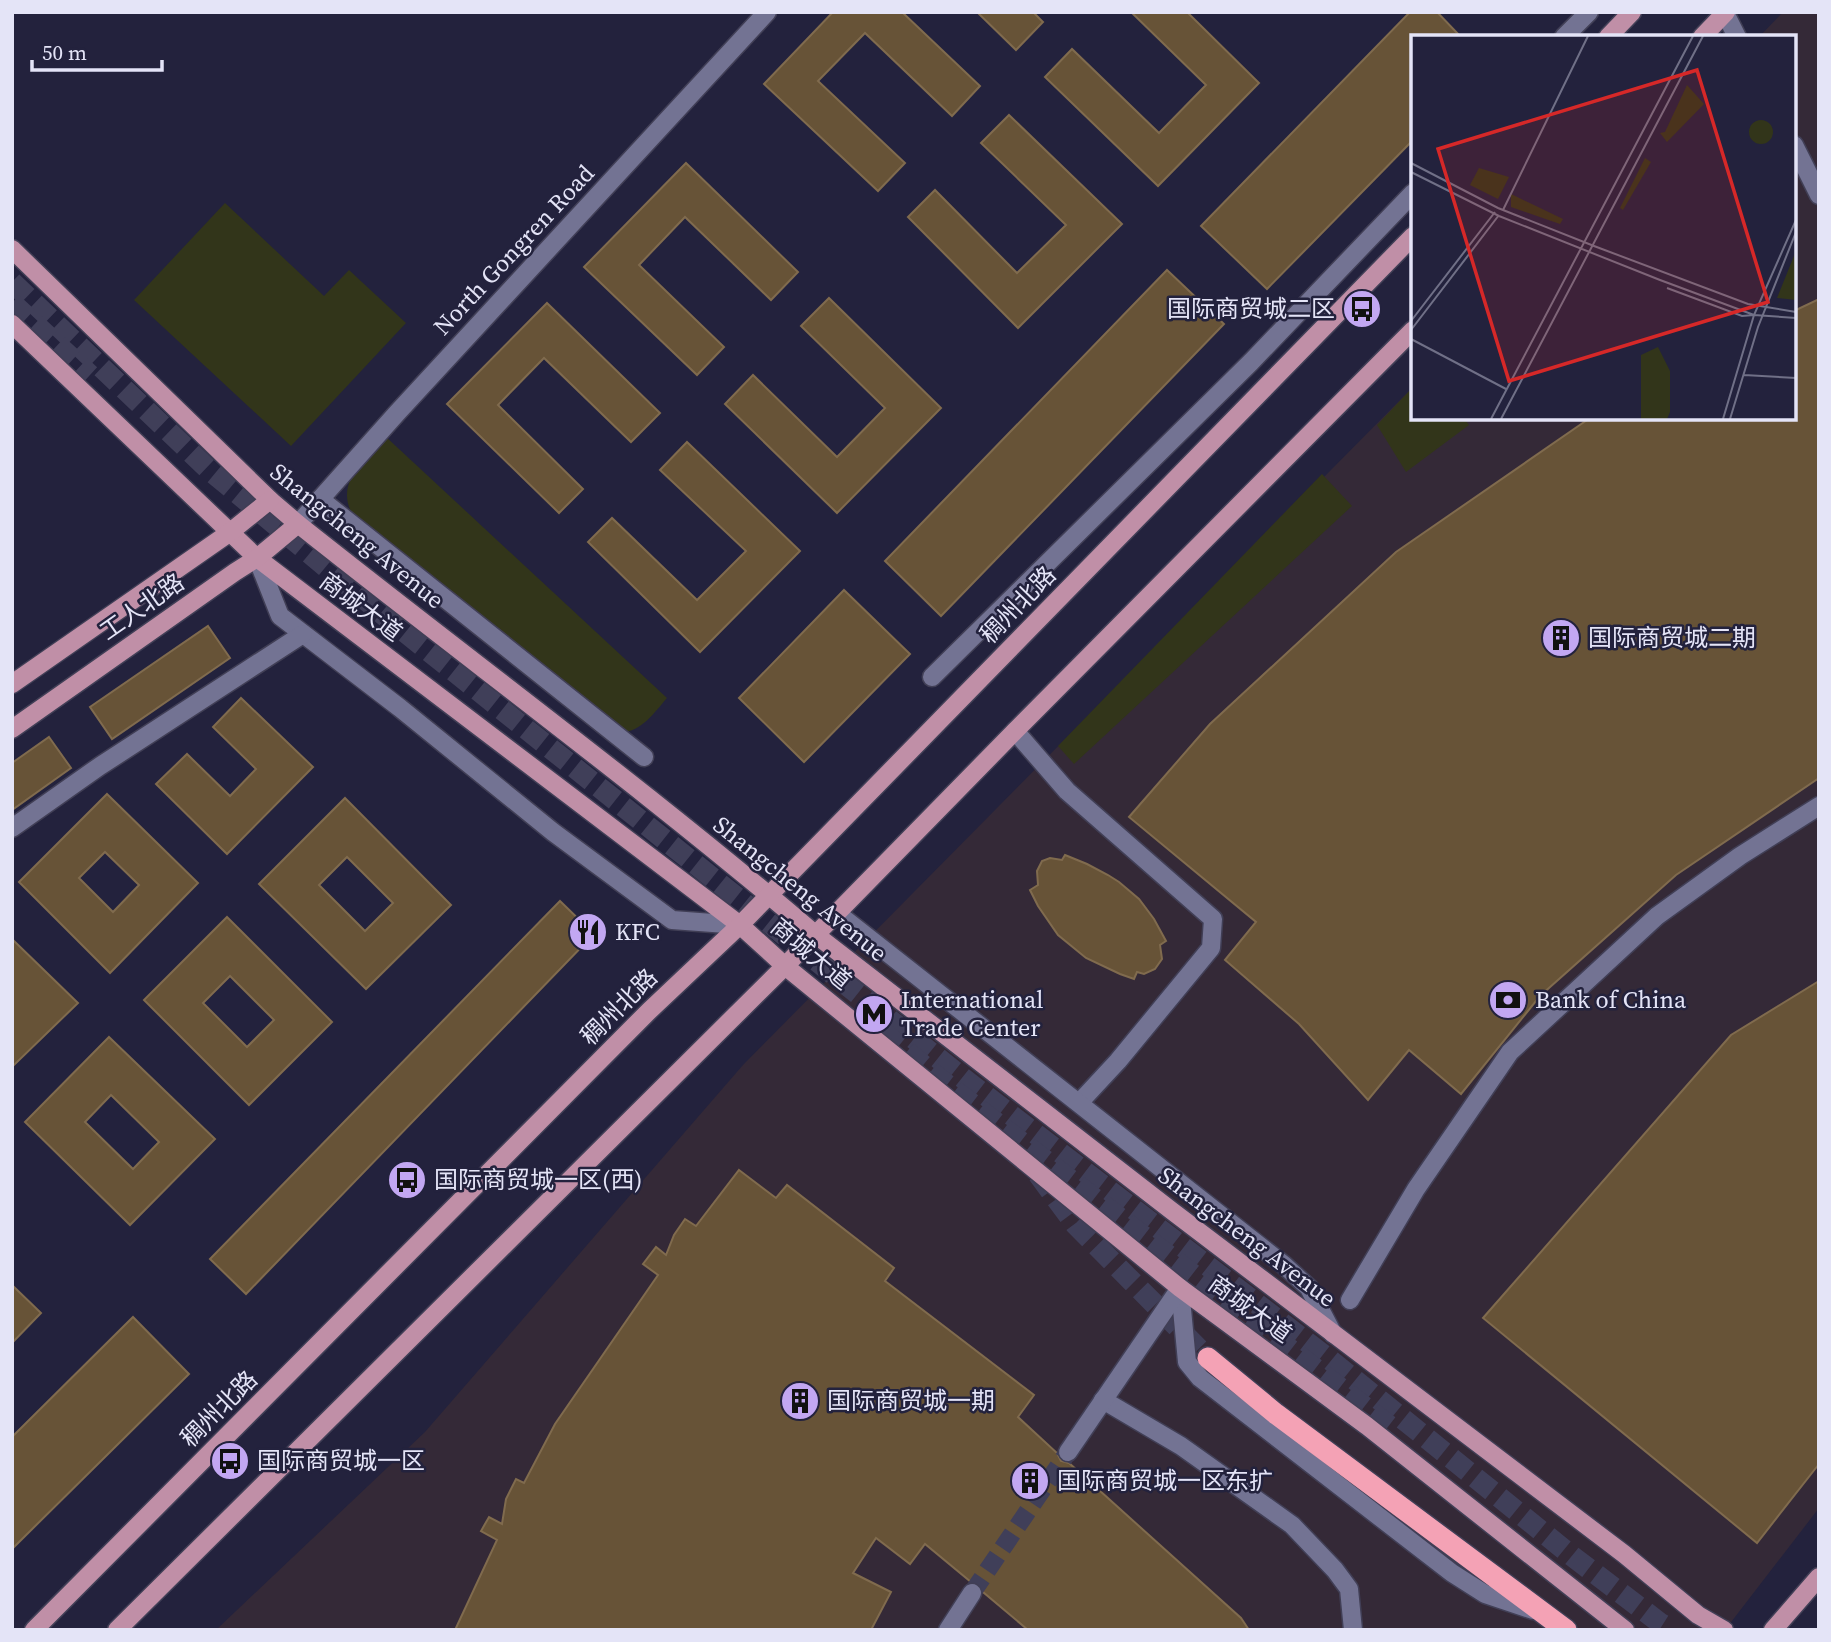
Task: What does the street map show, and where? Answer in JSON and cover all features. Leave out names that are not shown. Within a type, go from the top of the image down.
[{"type":"highway","points":[[1208,1358],[1276,1414],[1566,1630]]},
{"type":"main road","points":[[1610,35],[1632,12]]},
{"type":"main road","points":[[1704,35],[1725,13]]},
{"type":"main road","name":"稠州北路","points":[[34,1630],[649,1011],[740,925],[1411,238]]},
{"type":"main road","name":"Shangcheng Avenue","points":[[12,249],[270,500],[298,524],[625,779],[816,935],[1172,1211],[1624,1554],[1698,1615],[1724,1630]]},
{"type":"main road","name":"商城大道","points":[[12,324],[257,558],[740,925],[785,966],[1180,1287],[1367,1426],[1625,1630]]},
{"type":"main road","points":[[117,1630],[838,913],[1411,332]]},
{"type":"main road","name":"工人北路","points":[[12,684],[229,533],[270,500]]},
{"type":"main road","name":"工人北路","points":[[12,729],[257,558],[298,524]]},
{"type":"main road","points":[[1773,1630],[1819,1577]]},
{"type":"street","name":"North Gongren Road","points":[[298,524],[416,392],[767,12]]},
{"type":"street","points":[[1566,35],[1588,12]]},
{"type":"street","points":[[1725,13],[1736,35]]},
{"type":"street","points":[[1796,149],[1819,195]]},
{"type":"street","points":[[932,677],[1251,362],[1411,195]]},
{"type":"street","points":[[320,499],[644,757]]},
{"type":"street","points":[[257,558],[280,616],[400,708],[553,832],[672,920],[740,925]]},
{"type":"street","points":[[12,828],[100,766],[303,634]]},
{"type":"street","points":[[1015,731],[1067,791],[1213,919],[1211,948],[1118,1061],[1079,1103]]},
{"type":"street","points":[[1350,1300],[1416,1189],[1510,1052],[1657,916],[1740,856],[1819,806]]},
{"type":"street","points":[[838,913],[1293,1272],[1309,1288],[1333,1334]]},
{"type":"street","points":[[1068,1452],[1180,1287]]},
{"type":"street","points":[[1180,1287],[1187,1362],[1200,1378],[1452,1573],[1485,1594],[1547,1615]]},
{"type":"street","points":[[1103,1400],[1181,1446],[1292,1525],[1335,1570],[1349,1589],[1353,1630]]},
{"type":"street","points":[[948,1630],[972,1593]]},
{"type":"shaded area","points":[[1783,12],[1819,12],[1819,1508],[1725,1630],[216,1630],[425,1432],[743,1065],[1411,389],[1411,420],[1796,420],[1796,35],[1761,35]]},
{"type":"green space","points":[[225,203],[324,296],[349,270],[406,323],[291,446],[134,300]]},
{"type":"green space","points":[[1411,389],[1411,420],[1465,420],[1469,425],[1406,472],[1377,425]]},
{"type":"green space","points":[[385,436],[667,698],[647,720],[635,729],[621,733],[354,517],[348,505],[349,483],[360,463]]},
{"type":"green space","points":[[1322,474],[1352,506],[1074,764],[1058,746]]},
{"type":"building","points":[[833,12],[902,12],[980,86],[952,116],[865,33],[818,81],[905,163],[878,191],[764,84]]},
{"type":"building","points":[[977,12],[1033,12],[1043,22],[1016,50]]},
{"type":"building","points":[[1131,12],[1187,12],[1259,83],[1158,186],[1045,77],[1072,49],[1159,133],[1206,85]]},
{"type":"building","points":[[1410,12],[1437,12],[1459,35],[1411,35],[1411,142],[1267,289],[1201,226]]},
{"type":"building","points":[[1009,115],[1122,224],[1018,328],[908,217],[935,190],[1017,273],[1066,225],[981,143]]},
{"type":"building","points":[[686,163],[798,272],[771,300],[685,217],[639,265],[724,347],[697,375],[584,267]]},
{"type":"building","points":[[1167,270],[1224,324],[941,616],[885,561]]},
{"type":"building","points":[[829,298],[941,408],[837,513],[725,404],[753,375],[837,457],[885,408],[801,326]]},
{"type":"building","name":"国际商贸城二期","points":[[1819,299],[1819,778],[1676,875],[1540,996],[1461,1094],[1409,1050],[1368,1100],[1299,1024],[1225,960],[1256,922],[1129,817],[1210,724],[1396,552],[1587,420],[1796,420],[1796,310]]},
{"type":"building","points":[[547,303],[660,413],[631,442],[544,358],[498,405],[583,489],[559,513],[447,404]]},
{"type":"building","points":[[687,442],[800,551],[700,652],[588,542],[612,518],[697,600],[746,551],[660,470]]},
{"type":"building","points":[[844,590],[910,654],[804,762],[739,698]]},
{"type":"building","points":[[208,626],[230,658],[112,739],[90,707]]},
{"type":"building","points":[[241,698],[313,767],[227,854],[156,784],[187,754],[230,796],[256,769],[213,727]]},
{"type":"building","points":[[49,737],[71,768],[12,810],[12,763]]},
{"type":"building","points":[[107,794],[198,883],[110,973],[19,882]],"holes":[[[105,852],[139,885],[113,912],[79,878]]]},
{"type":"building","points":[[345,798],[451,905],[366,989],[259,884]],"holes":[[[347,857],[393,903],[365,931],[319,885]]]},
{"type":"building","points":[[1065,855],[1108,875],[1139,899],[1166,941],[1160,945],[1162,959],[1155,969],[1144,974],[1137,972],[1134,979],[1086,958],[1058,935],[1030,890],[1038,885],[1037,871],[1042,861],[1050,858],[1062,860]]},
{"type":"building","points":[[560,901],[594,934],[246,1294],[210,1259]]},
{"type":"building","points":[[227,917],[332,1022],[249,1105],[144,1000]],"holes":[[[230,976],[274,1020],[247,1047],[203,1003]]]},
{"type":"building","points":[[12,939],[78,1003],[12,1067]]},
{"type":"building","points":[[1819,981],[1819,1464],[1757,1543],[1483,1318],[1731,1035]]},
{"type":"building","points":[[109,1037],[215,1139],[130,1225],[25,1122]],"holes":[[[111,1095],[159,1142],[133,1169],[85,1122]]]},
{"type":"building","name":"国际商贸城一期","points":[[739,1170],[776,1198],[787,1185],[894,1268],[885,1281],[1034,1395],[1018,1417],[1057,1453],[1061,1461],[1069,1463],[1241,1618],[1249,1630],[1028,1630],[983,1592],[979,1584],[971,1582],[925,1544],[910,1564],[876,1538],[853,1573],[891,1592],[871,1630],[455,1630],[497,1540],[481,1531],[489,1517],[502,1524],[506,1499],[516,1479],[524,1483],[555,1424],[658,1275],[643,1264],[656,1247],[666,1255],[674,1235],[685,1219],[696,1226]]},
{"type":"building","points":[[12,1285],[41,1313],[12,1343]]},
{"type":"building","points":[[133,1317],[189,1374],[12,1549],[12,1437]]},
{"type":"tunnel","points":[[12,282],[207,468],[386,617],[968,1082],[1329,1359],[1572,1556],[1671,1630]]},
{"type":"tunnel","points":[[12,303],[90,375]]},
{"type":"tunnel","points":[[883,1032],[945,1083],[1391,1427]]},
{"type":"tunnel","points":[[1038,1174],[1075,1224],[1208,1358]]},
{"type":"tunnel","points":[[972,1593],[1068,1452]]},
{"type":"place","name":"国际商贸城二区","points":[[1362,309]]},
{"type":"place","name":"国际商贸城二期","points":[[1561,638]]},
{"type":"place","name":"KFC","points":[[588,932]]},
{"type":"place","name":"Bank of China","points":[[1508,1000]]},
{"type":"place","name":"International Trade Center","points":[[874,1014]]},
{"type":"place","name":"国际商贸城一区(西)","points":[[407,1180]]},
{"type":"place","name":"国际商贸城一期","points":[[800,1401]]},
{"type":"place","name":"国际商贸城一区","points":[[230,1461]]},
{"type":"place","name":"国际商贸城一区东扩","points":[[1030,1481]]}]
